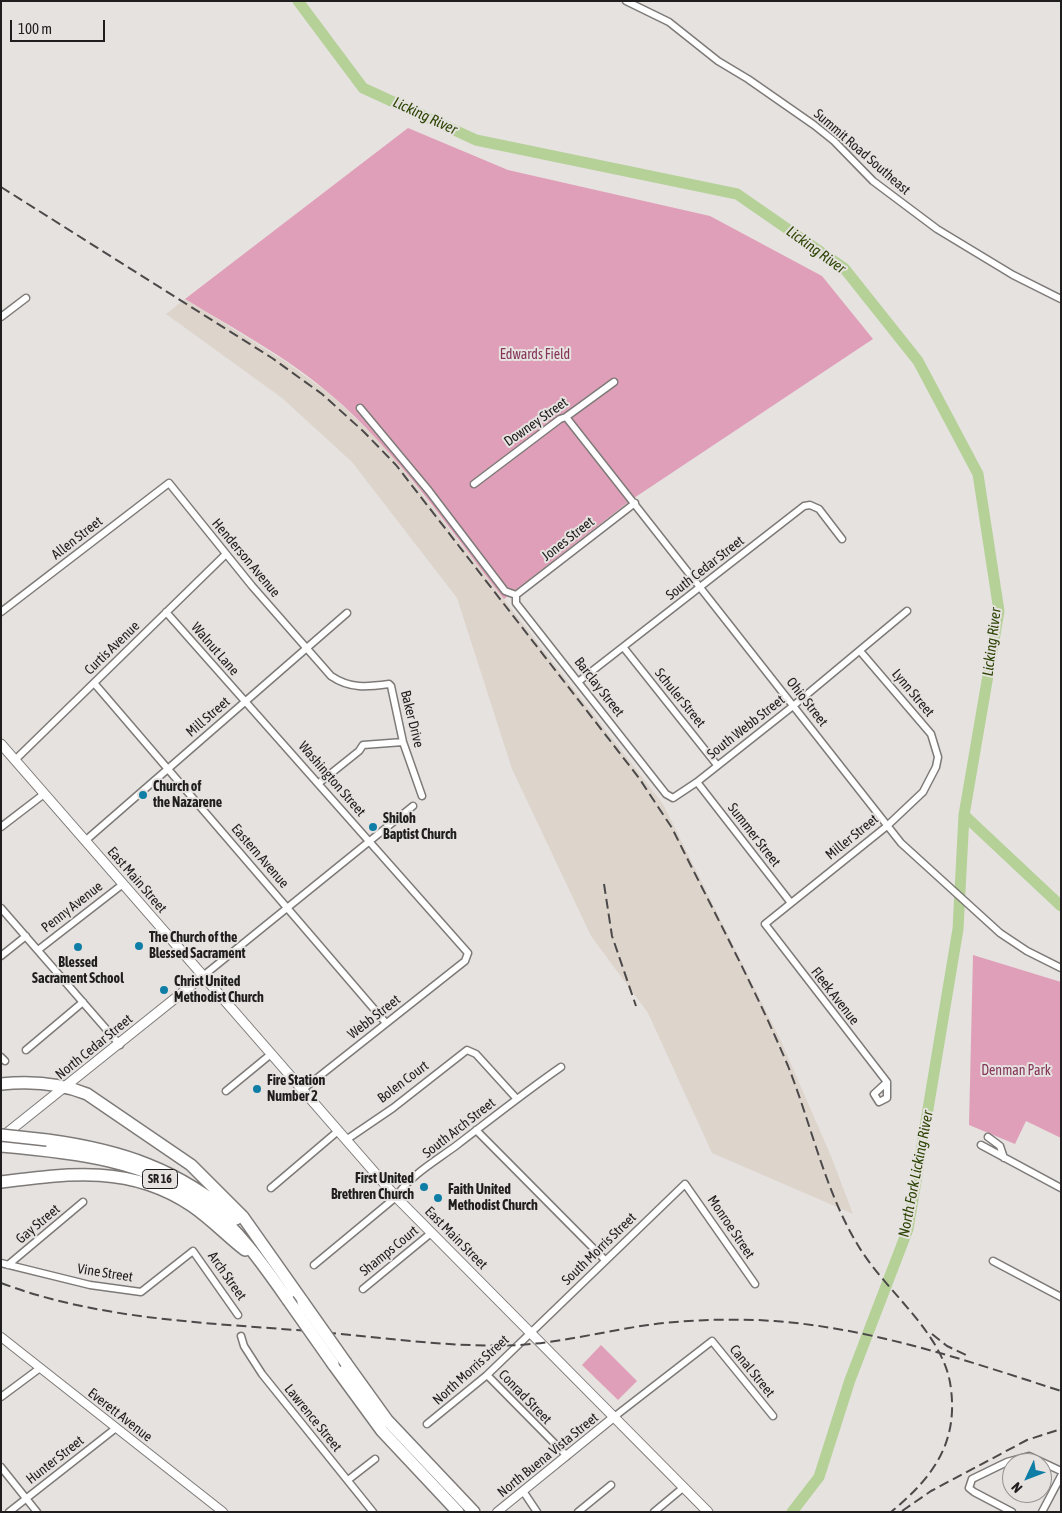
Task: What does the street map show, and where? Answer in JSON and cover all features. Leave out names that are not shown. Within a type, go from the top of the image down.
[{"type":"highway","points":[[1,1084],[36,1082],[87,1094],[180,1157],[243,1216],[256,1237]]},
{"type":"highway","name":"SR 16","points":[[1,1136],[47,1140],[113,1151],[167,1172],[210,1197],[256,1237],[387,1420],[458,1507]]},
{"type":"highway","name":"SR 16","points":[[1,1146],[30,1148],[109,1161],[152,1175],[205,1204],[220,1216],[262,1264],[382,1431],[458,1507],[474,1512]]},
{"type":"highway","points":[[1,1182],[92,1174],[122,1176],[155,1185],[193,1207],[262,1264]]},
{"type":"main road","name":"East Main Street","points":[[1,744],[396,1197],[708,1512]]},
{"type":"main road","name":"North Cedar Street","points":[[1,1136],[120,1045],[203,976]]},
{"type":"street","name":"Summit Road Southeast","points":[[626,1],[669,22],[718,61],[748,79],[814,125],[834,141],[873,181],[937,228],[1013,275],[1061,299]]},
{"type":"street","points":[[1,317],[26,298]]},
{"type":"street","name":"Downey Street","points":[[474,484],[560,419],[566,417],[614,382]]},
{"type":"street","points":[[360,408],[435,499],[505,591],[516,595]]},
{"type":"street","name":"Ohio Street","points":[[566,417],[887,826],[920,860],[984,918],[1027,951],[1061,968]]},
{"type":"street","name":"Henderson Avenue","points":[[169,483],[226,554],[307,648]]},
{"type":"street","name":"Allen Street","points":[[1,612],[169,483]]},
{"type":"street","name":"Jones Street","points":[[516,595],[635,503]]},
{"type":"street","name":"South Cedar Street","points":[[578,682],[804,506],[810,505],[818,509],[842,539]]},
{"type":"street","name":"Curtis Avenue","points":[[15,760],[226,554]]},
{"type":"street","name":"Barclay Street","points":[[516,595],[516,603],[666,794]]},
{"type":"street","name":"South Webb Street","points":[[666,794],[673,798],[697,782],[793,706],[907,611]]},
{"type":"street","name":"Walnut Lane","points":[[166,612],[245,702]]},
{"type":"street","name":"Mill Street","points":[[85,841],[347,613]]},
{"type":"street","name":"Baker Drive","points":[[307,648],[331,676],[348,685],[362,687],[389,684],[392,688],[403,742],[422,796]]},
{"type":"street","name":"Schuler Street","points":[[624,648],[717,765]]},
{"type":"street","name":"Lynn Street","points":[[860,651],[931,734],[938,756]]},
{"type":"street","name":"Eastern Avenue","points":[[94,683],[386,1023]]},
{"type":"street","name":"Washington Street","points":[[245,702],[467,950],[468,958],[461,965]]},
{"type":"street","points":[[319,783],[359,751],[363,745],[403,742]]},
{"type":"street","name":"Miller Street","points":[[765,924],[887,826],[922,792],[936,767],[938,756]]},
{"type":"street","name":"Summer Street","points":[[697,782],[791,903]]},
{"type":"street","points":[[1,827],[44,794]]},
{"type":"street","points":[[203,976],[413,806]]},
{"type":"street","name":"Penny Avenue","points":[[38,950],[122,884]]},
{"type":"street","points":[[1,908],[120,1045]]},
{"type":"street","name":"Fleek Avenue","points":[[765,924],[887,1082]]},
{"type":"street","name":"Penny Avenue","points":[[1,956],[26,936]]},
{"type":"street","name":"Webb Street","points":[[302,1090],[461,965]]},
{"type":"street","points":[[26,1050],[83,1002]]},
{"type":"street","name":"Bolen Court","points":[[346,1140],[393,1108],[465,1051],[471,1050],[476,1054],[516,1098]]},
{"type":"street","points":[[226,1091],[271,1054]]},
{"type":"street","name":"South Arch Street","points":[[314,1265],[396,1197],[401,1190],[516,1098],[561,1067]]},
{"type":"street","points":[[476,1130],[605,1260]]},
{"type":"street","points":[[271,1188],[338,1131]]},
{"type":"street","points":[[988,1137],[1000,1146],[1004,1158]]},
{"type":"street","points":[[981,1145],[1061,1188]]},
{"type":"street","name":"South Morris Street","points":[[530,1333],[686,1184]]},
{"type":"street","name":"Monroe Street","points":[[686,1184],[755,1284]]},
{"type":"street","name":"Gay Street","points":[[5,1264],[83,1202]]},
{"type":"street","name":"Shamps Court","points":[[363,1289],[431,1233]]},
{"type":"street","name":"Vine Street","points":[[5,1264],[90,1285],[140,1292],[194,1251]]},
{"type":"street","name":"Arch Street","points":[[194,1251],[238,1315]]},
{"type":"street","points":[[993,1261],[1061,1297]]},
{"type":"street","name":"North Morris Street","points":[[427,1424],[487,1375],[530,1333]]},
{"type":"street","name":"Lawrence Street","points":[[242,1336],[244,1346],[262,1374],[373,1512]]},
{"type":"street","name":"Everett Avenue","points":[[1,1337],[223,1512]]},
{"type":"street","name":"Canal Street","points":[[614,1417],[712,1341],[774,1416]]},
{"type":"street","points":[[1,1398],[40,1368]]},
{"type":"street","name":"Conrad Street","points":[[487,1375],[566,1456]]},
{"type":"street","name":"North Buena Vista Street","points":[[497,1512],[614,1417]]},
{"type":"street","name":"Hunter Street","points":[[9,1512],[116,1428]]},
{"type":"street","points":[[1012,1512],[974,1492],[970,1488],[972,1479],[1020,1457],[1029,1456],[1061,1470]]},
{"type":"street","points":[[348,1480],[374,1459]]},
{"type":"street","points":[[1,1467],[37,1512]]},
{"type":"street","points":[[1042,1512],[1061,1476]]},
{"type":"street","points":[[578,1512],[611,1485]]},
{"type":"street","points":[[654,1512],[684,1487]]},
{"type":"street","points":[[523,1491],[537,1512]]},
{"type":"shaded area","points":[[185,299],[283,360],[330,394],[384,445],[663,804],[781,1041],[831,1156],[853,1214],[712,1153],[648,1013],[591,936],[512,769],[457,598],[352,462],[282,398],[166,314]]},
{"type":"green space","name":"Edwards Field","points":[[408,128],[508,170],[710,216],[822,276],[873,339],[631,500],[504,599],[422,492],[355,417],[330,394],[296,368],[185,299]]},
{"type":"green space","name":"Denman Park","points":[[973,955],[1061,982],[1061,1138],[1026,1121],[1015,1144],[969,1125]]},
{"type":"green space","points":[[601,1345],[637,1381],[618,1400],[582,1365]]},
{"type":"waterway","name":"Licking River","points":[[298,1],[363,88],[476,140],[737,194],[844,268],[918,361],[978,474],[999,611],[964,815],[958,929],[908,1229],[850,1380],[819,1477],[792,1512]]},
{"type":"waterway","points":[[964,815],[1061,906]]},
{"type":"railway","points":[[1,187],[272,358],[322,394],[363,431],[396,465],[639,778],[672,828],[761,1006],[797,1089],[828,1181],[847,1226],[871,1264],[927,1332],[938,1350],[946,1369],[951,1389],[952,1409],[946,1444],[939,1459],[918,1487],[891,1512]]},
{"type":"railway","points":[[604,884],[612,936],[636,1006]]},
{"type":"railway","points":[[1,1283],[39,1296],[118,1313],[199,1323],[470,1345],[536,1344],[648,1325],[688,1321],[756,1320],[795,1323],[834,1328],[910,1345],[1061,1391]]},
{"type":"railway","points":[[932,1334],[947,1346],[966,1355]]},
{"type":"railway","points":[[902,1511],[931,1491],[1027,1440],[1061,1429]]},
{"type":"place","name":"Church of the Nazarene","points":[[143,795]]},
{"type":"place","name":"Shiloh Baptist Church","points":[[373,827]]},
{"type":"place","name":"The Church of the Blessed Sacrament","points":[[139,946]]},
{"type":"place","name":"Blessed Sacrament School","points":[[78,947]]},
{"type":"place","name":"Christ United Methodist Church","points":[[164,990]]},
{"type":"place","name":"Fire Station Number 2","points":[[257,1089]]},
{"type":"place","name":"First United Brethren Church","points":[[424,1187]]},
{"type":"place","name":"Faith United Methodist Church","points":[[438,1198]]},
{"type":"water label","name":"North Fork Licking River","points":[[916,1174]]}]
